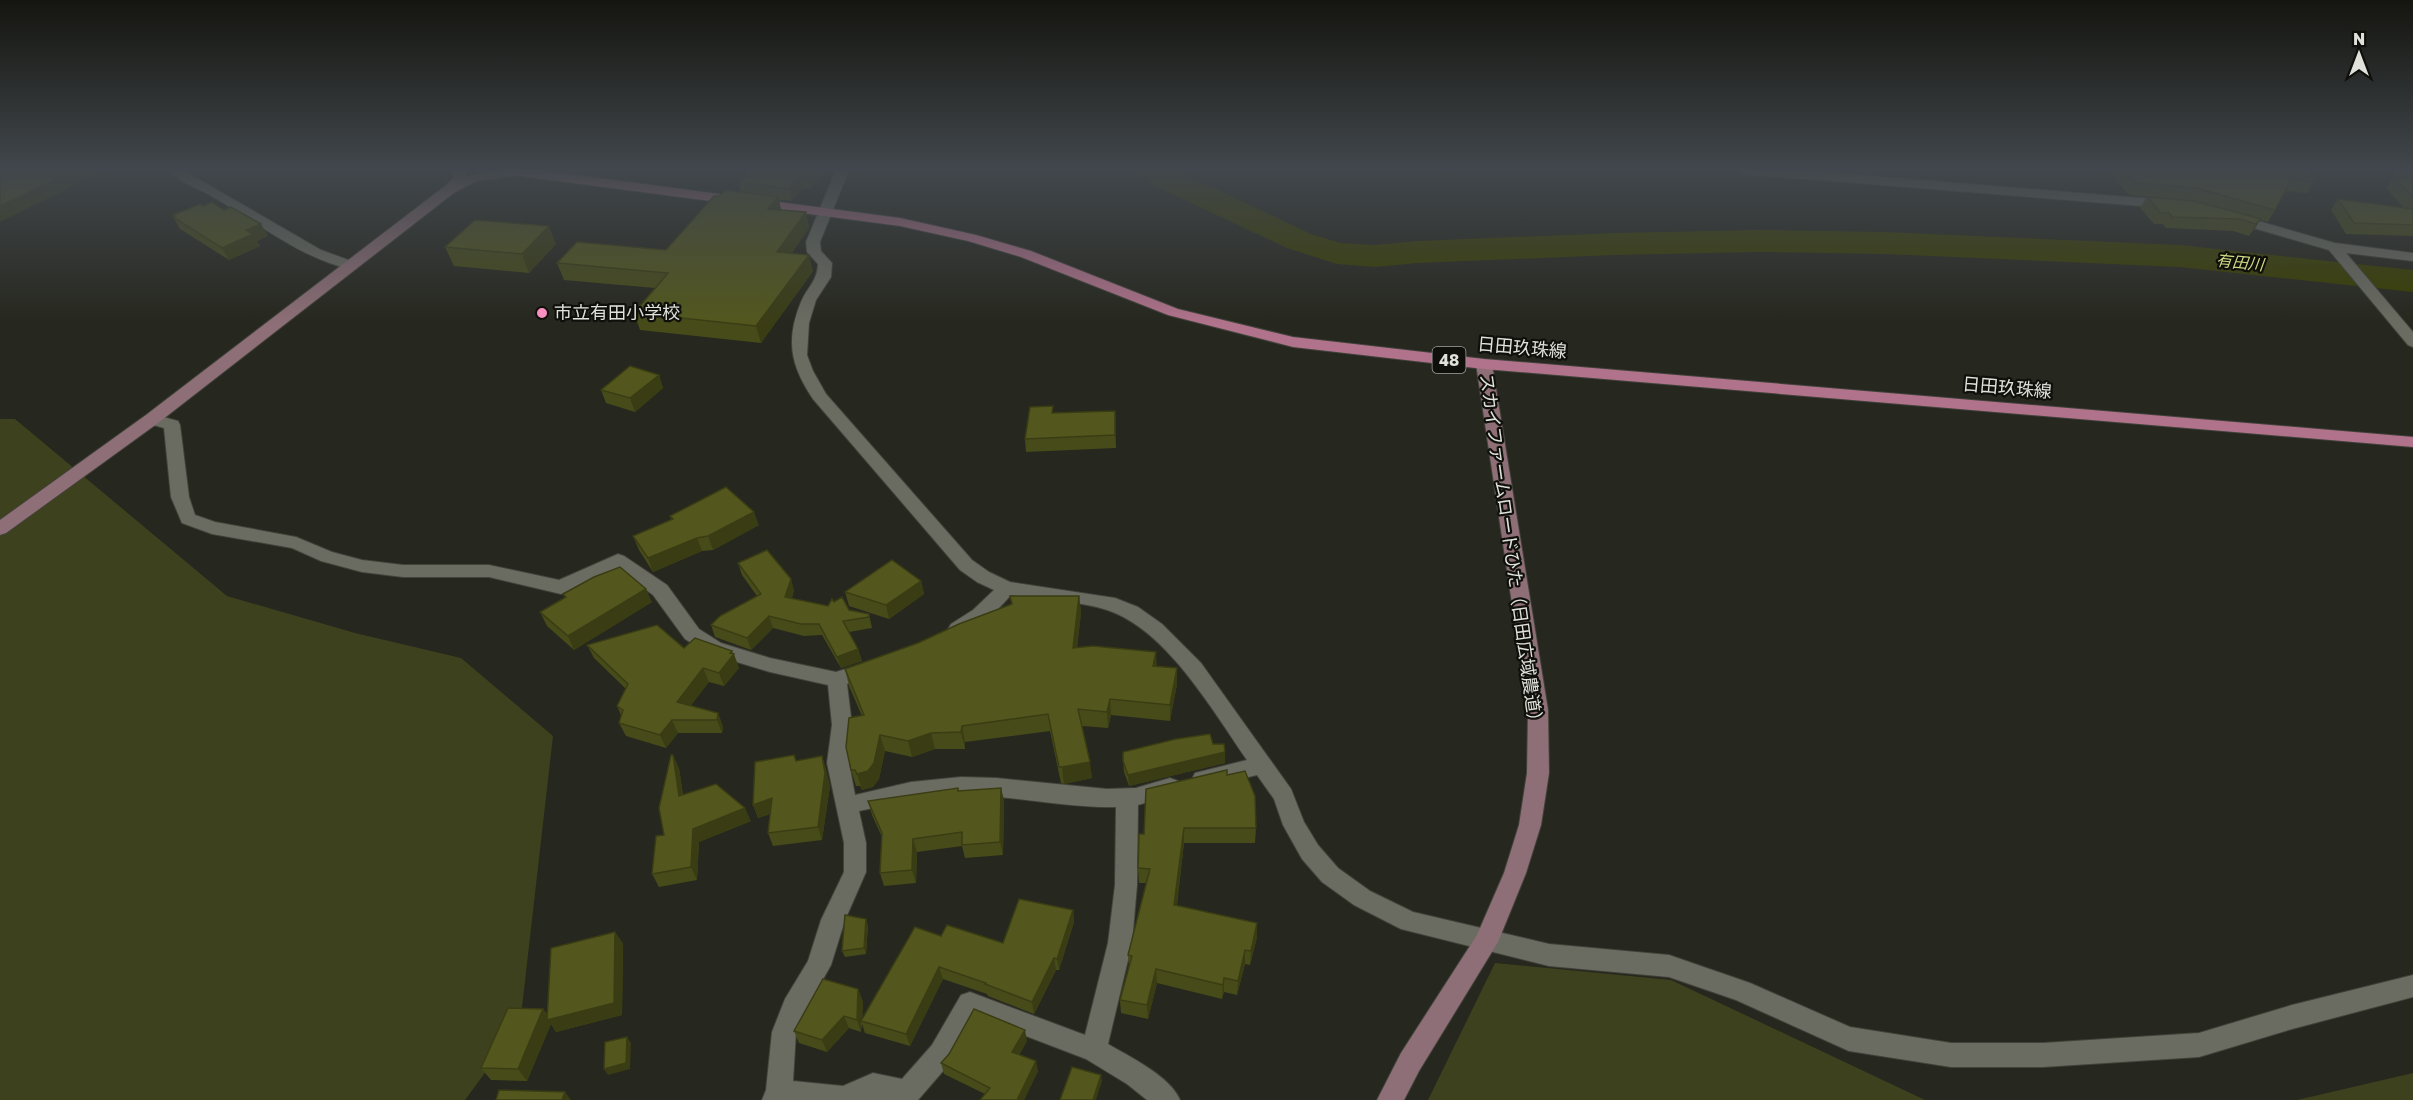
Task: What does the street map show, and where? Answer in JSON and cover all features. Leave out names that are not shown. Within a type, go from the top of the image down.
[{"type":"main road","name":"日田玖珠線","points":[[895,221],[971,238],[1026,254],[1173,312],[1293,342],[1484,364],[2413,442]]},
{"type":"street","points":[[263,221],[316,253],[349,265]]},
{"type":"street","points":[[0,529],[152,419],[407,221]]},
{"type":"street","points":[[820,221],[813,243],[814,252],[825,263],[824,277],[809,300],[802,323],[799,355],[819,396],[966,565],[983,577],[1007,588],[1108,603],[1155,628],[1194,668],[1283,795],[1294,825],[1310,852],[1330,875],[1362,898],[1409,922],[1549,956],[1669,966],[1741,990],[1849,1039],[1951,1055],[2043,1055],[2199,1045],[2302,1014],[2413,986]]},
{"type":"street","points":[[2247,221],[2334,247],[2413,257]]},
{"type":"street","points":[[2334,247],[2413,342]]},
{"type":"street","name":"スカイファームロードひた（日田広域農道）","points":[[1390,1100],[1410,1062],[1485,942],[1515,873],[1530,825],[1538,773],[1538,710],[1484,364]]},
{"type":"street","points":[[152,419],[172,425],[180,497],[188,519],[212,528],[296,543],[327,557],[362,566],[403,571],[489,571],[561,587],[618,560],[660,590],[692,634],[714,648],[770,665],[837,680],[886,662]]},
{"type":"street","points":[[947,636],[980,615],[1007,588]]},
{"type":"street","points":[[837,680],[842,725],[838,763],[855,843],[855,872],[833,920],[819,965],[794,1007],[784,1032],[777,1096],[843,1099],[873,1086],[891,1095],[908,1093],[941,1054],[970,1003],[1094,1050],[1136,1075],[1167,1100]]},
{"type":"street","points":[[846,806],[890,794],[934,787],[979,786],[1095,798],[1127,798],[1262,765]]},
{"type":"street","points":[[1094,1050],[1120,943],[1126,885],[1127,798]]},
{"type":"green space","points":[[0,419],[15,419],[227,596],[355,633],[461,658],[553,736],[520,1025],[465,1100],[0,1100]]},
{"type":"green space","points":[[1495,963],[1671,980],[1925,1100],[1428,1100]]},
{"type":"green space","points":[[2413,1073],[2413,1100],[2297,1100]]},
{"type":"building","points":[[180,221],[256,221],[261,224],[246,230],[253,234],[222,248]]},
{"type":"building","points":[[474,221],[549,226],[522,254],[445,247]]},
{"type":"building","points":[[691,221],[799,221],[777,252],[809,255],[756,326],[634,313],[668,273],[557,263],[577,242],[666,250]]},
{"type":"building","points":[[2353,221],[2413,221],[2413,225]]},
{"type":"building","points":[[630,366],[659,375],[630,398],[601,390]]},
{"type":"building","points":[[1053,406],[1052,413],[1115,411],[1115,435],[1025,439],[1030,407]]},
{"type":"building","points":[[726,487],[754,512],[708,536],[697,538],[648,558],[633,536],[673,519],[670,516]]},
{"type":"building","points":[[767,550],[791,579],[785,597],[828,606],[832,599],[834,602],[842,597],[849,610],[869,614],[869,617],[843,621],[858,649],[837,657],[819,624],[801,624],[769,616],[747,638],[711,625],[720,616],[761,594],[738,563]]},
{"type":"building","points":[[892,560],[921,581],[886,605],[845,592]]},
{"type":"building","points":[[620,567],[646,589],[568,636],[540,612],[566,597],[563,594],[594,577]]},
{"type":"building","points":[[1010,596],[1079,596],[1073,648],[1093,646],[1156,652],[1153,666],[1177,668],[1170,705],[1110,699],[1107,712],[1078,709],[1090,762],[1059,767],[1048,714],[962,726],[961,732],[931,733],[908,741],[880,735],[874,763],[868,771],[857,774],[855,770],[851,770],[846,747],[849,718],[864,715],[845,669],[918,643],[959,624],[1012,604]]},
{"type":"building","points":[[657,625],[684,648],[695,638],[732,651],[730,653],[734,654],[719,673],[703,668],[677,702],[718,713],[717,720],[672,720],[660,735],[619,723],[623,710],[617,706],[628,684],[587,645]]},
{"type":"building","points":[[1210,734],[1213,744],[1224,744],[1225,752],[1128,775],[1123,761],[1123,752],[1176,739]]},
{"type":"building","points":[[671,755],[673,755],[679,796],[716,784],[745,808],[693,829],[691,867],[652,874],[656,836],[664,835],[659,808]]},
{"type":"building","points":[[794,755],[796,761],[822,756],[825,773],[818,827],[768,833],[772,798],[753,805],[755,762]]},
{"type":"building","points":[[1227,770],[1227,775],[1245,771],[1255,796],[1256,828],[1184,828],[1174,905],[1257,923],[1251,951],[1245,950],[1238,981],[1224,978],[1223,985],[1156,969],[1147,1005],[1120,1000],[1132,956],[1128,955],[1150,869],[1138,868],[1139,834],[1144,834],[1146,789]]},
{"type":"building","points":[[958,788],[958,791],[1001,788],[1000,842],[962,845],[962,832],[913,839],[912,870],[880,873],[882,833],[868,801]]},
{"type":"building","points":[[1019,899],[1073,910],[1057,959],[1054,958],[1032,1002],[939,967],[906,1034],[861,1021],[915,927],[941,936],[947,925],[1003,943]]},
{"type":"building","points":[[845,915],[866,919],[864,948],[842,951]]},
{"type":"building","points":[[615,932],[614,1003],[547,1020],[551,948]]},
{"type":"building","points":[[823,979],[858,989],[857,1020],[844,1016],[822,1040],[794,1031]]},
{"type":"building","points":[[508,1008],[543,1009],[518,1069],[481,1068]]},
{"type":"building","points":[[974,1009],[1025,1030],[1012,1052],[1036,1061],[1017,1100],[980,1100],[990,1088],[941,1063],[949,1054]]},
{"type":"building","points":[[627,1037],[626,1063],[604,1069],[605,1042]]},
{"type":"building","points":[[1072,1067],[1101,1075],[1093,1100],[1060,1100]]},
{"type":"building","points":[[499,1090],[565,1092],[562,1100],[496,1100]]},
{"type":"waterway","name":"有田川","points":[[1257,221],[1299,241],[1337,253],[1375,256],[1418,252],[1615,244],[1758,241],[1885,243],[2179,256],[2413,281]]},
{"type":"place","name":"市立有田小学校","points":[[542,313]]}]
